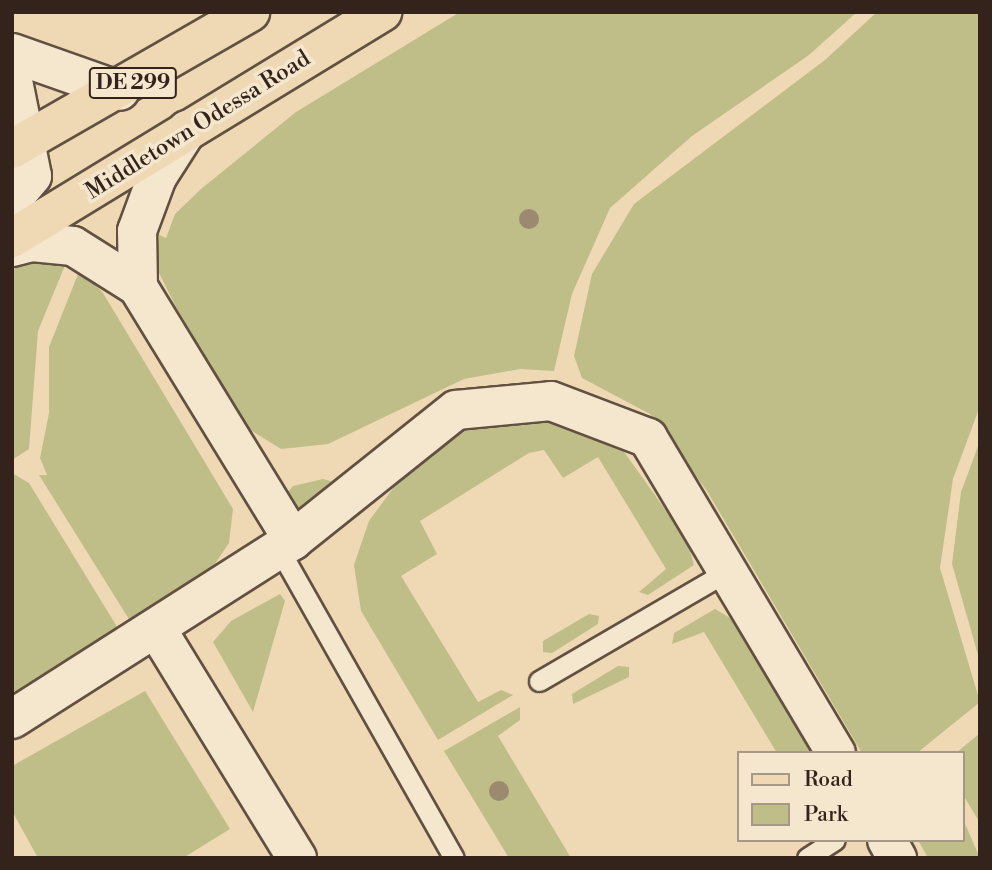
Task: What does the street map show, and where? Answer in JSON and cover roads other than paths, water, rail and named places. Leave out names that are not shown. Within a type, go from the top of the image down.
[{"type":"main road","name":"DE 299","points":[[19,145],[120,91],[250,12]]},
{"type":"main road","name":"Middletown Odessa Road","points":[[12,238],[382,12]]},
{"type":"street","points":[[12,52],[120,91]]},
{"type":"street","points":[[12,76],[19,145],[32,176],[12,200]]},
{"type":"street","points":[[138,287],[137,231],[157,177],[187,130]]},
{"type":"street","points":[[12,247],[32,242],[73,246],[138,287],[286,545]]},
{"type":"street","points":[[12,719],[286,545],[456,410],[551,401],[648,438],[835,751]]},
{"type":"street","points":[[156,628],[296,858]]},
{"type":"street","points":[[888,842],[897,858]]},
{"type":"lane","points":[[286,545],[454,858]]},
{"type":"lane","points":[[539,681],[728,572]]},
{"type":"lane","points":[[807,858],[832,842]]}]
